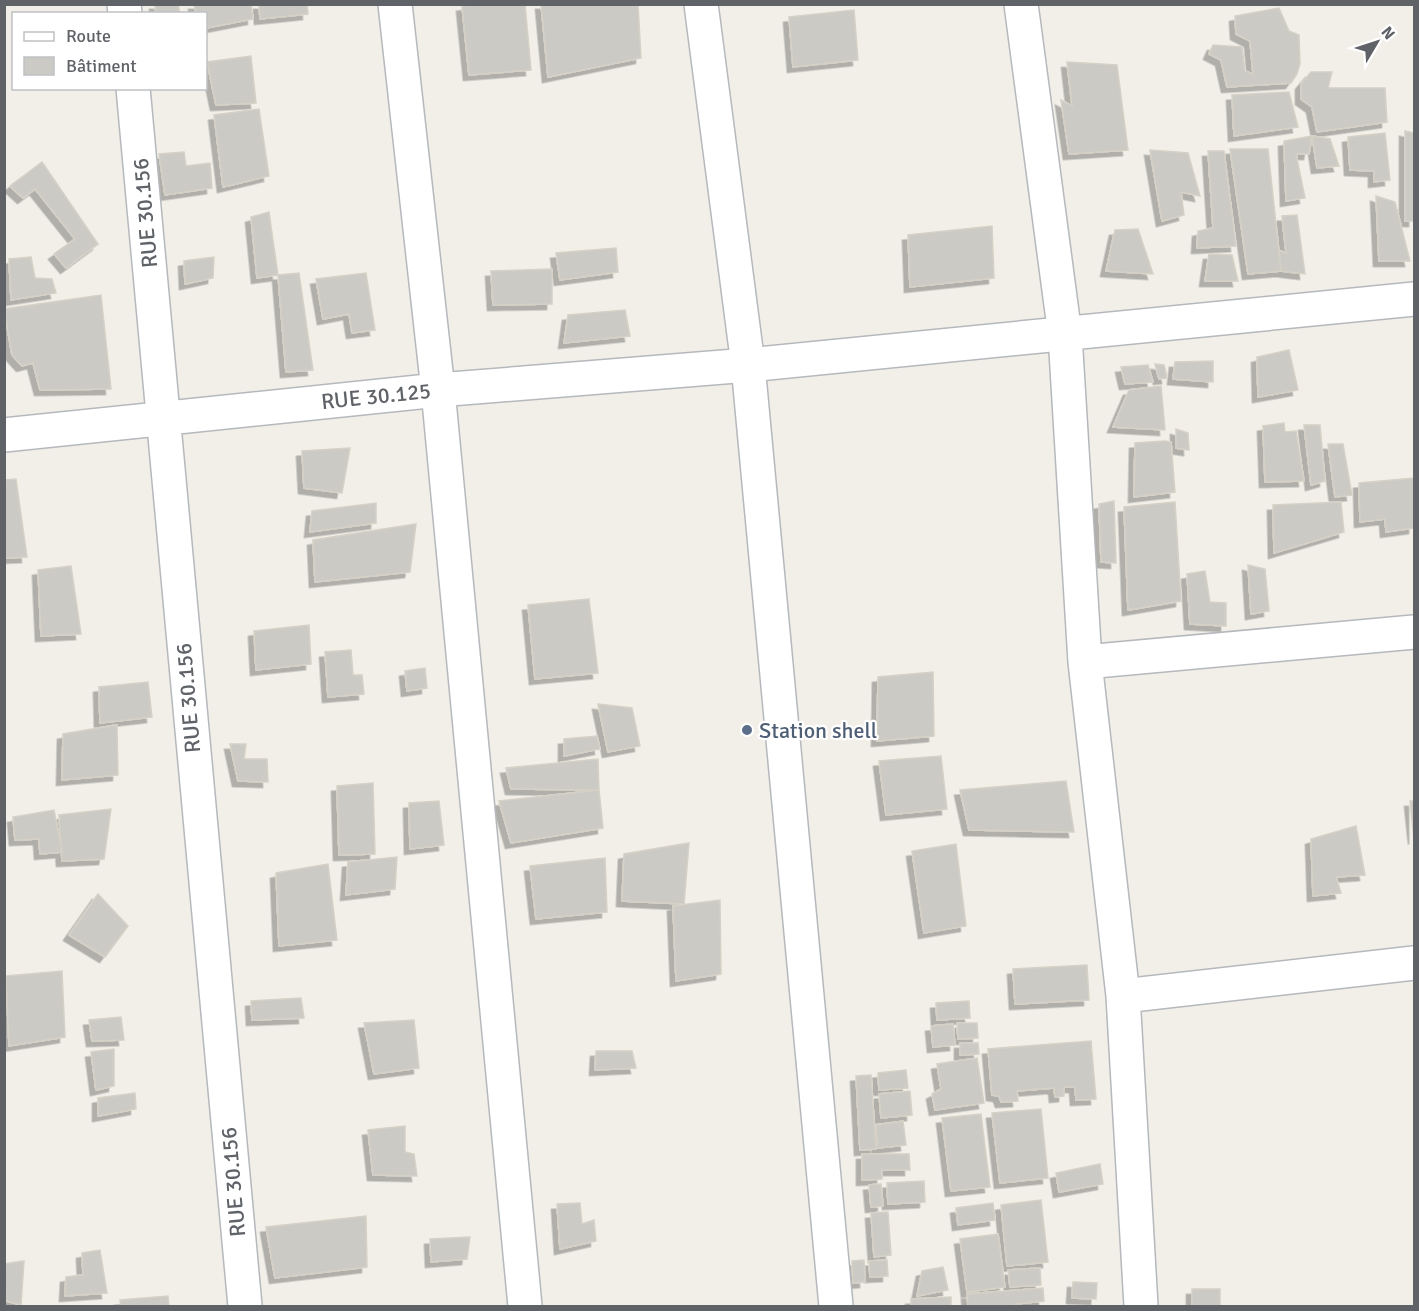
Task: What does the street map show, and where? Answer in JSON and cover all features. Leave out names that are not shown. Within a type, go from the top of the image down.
[{"type":"street","points":[[395,4],[438,390],[525,1306]]},
{"type":"street","points":[[701,4],[748,365],[836,1306]]},
{"type":"street","points":[[1021,4],[1065,335],[1085,662],[1124,996],[1141,1306]]},
{"type":"street","name":"RUE 30.156","points":[[134,90],[245,1306]]},
{"type":"street","name":"RUE 30.125","points":[[4,435],[438,390],[748,365],[1414,299]]},
{"type":"street","points":[[1085,662],[1414,632]]},
{"type":"street","points":[[1124,996],[1414,963]]},
{"type":"building","points":[[155,4],[178,4],[180,12],[156,12]]},
{"type":"building","points":[[194,4],[251,4],[253,19],[207,28],[207,12],[196,12]]},
{"type":"building","points":[[259,4],[307,4],[308,14],[260,19]]},
{"type":"building","points":[[525,4],[531,70],[469,75],[462,6]]},
{"type":"building","points":[[541,4],[638,4],[641,58],[548,77]]},
{"type":"building","points":[[1279,8],[1289,31],[1299,35],[1300,64],[1297,74],[1291,83],[1227,87],[1221,60],[1209,54],[1213,45],[1242,47],[1245,71],[1253,74],[1250,41],[1236,34],[1235,16]]},
{"type":"building","points":[[854,10],[858,60],[793,67],[789,17]]},
{"type":"building","points":[[251,56],[256,103],[216,105],[207,62]]},
{"type":"building","points":[[1067,62],[1117,65],[1128,150],[1069,154],[1061,100],[1072,106]]},
{"type":"building","points":[[1311,72],[1332,72],[1328,88],[1385,88],[1387,122],[1317,132],[1312,107],[1301,99],[1301,84]]},
{"type":"building","points":[[1289,92],[1298,127],[1234,136],[1232,95]]},
{"type":"building","points":[[259,109],[269,176],[223,187],[214,115]]},
{"type":"building","points":[[1405,131],[1414,133],[1414,221],[1405,221]]},
{"type":"building","points":[[1385,133],[1390,180],[1374,182],[1374,171],[1350,170],[1348,137]]},
{"type":"building","points":[[1312,136],[1330,139],[1339,166],[1317,168]]},
{"type":"building","points":[[1312,136],[1309,154],[1296,154],[1305,198],[1286,201],[1284,141]]},
{"type":"building","points":[[1230,149],[1268,149],[1281,271],[1248,274]]},
{"type":"building","points":[[1150,150],[1188,153],[1200,196],[1181,192],[1184,215],[1162,221]]},
{"type":"building","points":[[1208,151],[1224,151],[1236,246],[1197,248],[1198,231],[1213,228]]},
{"type":"building","points":[[184,152],[186,166],[210,163],[212,188],[165,195],[159,154]]},
{"type":"building","points":[[42,162],[98,244],[66,268],[54,254],[75,239],[35,189],[23,198],[10,186]]},
{"type":"building","points":[[1376,196],[1395,202],[1410,261],[1379,261]]},
{"type":"building","points":[[269,212],[278,275],[257,278],[251,217]]},
{"type":"building","points":[[1297,215],[1305,274],[1281,271],[1279,250],[1286,253],[1282,216]]},
{"type":"building","points":[[992,226],[994,278],[910,287],[908,235]]},
{"type":"building","points":[[1138,229],[1153,274],[1106,271],[1115,230]]},
{"type":"building","points":[[616,248],[618,272],[560,280],[556,253]]},
{"type":"building","points":[[1209,254],[1232,255],[1238,281],[1205,281]]},
{"type":"building","points":[[31,257],[35,278],[52,279],[56,293],[11,300],[9,259]]},
{"type":"building","points":[[214,257],[213,278],[185,284],[184,261]]},
{"type":"building","points":[[552,269],[552,304],[493,305],[491,271]]},
{"type":"building","points":[[299,273],[313,370],[286,372],[278,275]]},
{"type":"building","points":[[366,273],[375,330],[352,333],[349,314],[323,319],[316,279]]},
{"type":"building","points":[[101,295],[111,389],[40,390],[33,363],[22,366],[12,355],[4,309]]},
{"type":"building","points":[[625,310],[630,336],[564,343],[568,315]]},
{"type":"building","points":[[1289,350],[1298,390],[1258,397],[1257,357]]},
{"type":"building","points":[[1213,361],[1213,382],[1173,379],[1175,362]]},
{"type":"building","points":[[1155,364],[1164,365],[1167,378],[1159,379]]},
{"type":"building","points":[[1148,365],[1153,382],[1125,384],[1121,367]]},
{"type":"building","points":[[1161,386],[1165,430],[1113,427],[1129,390]]},
{"type":"building","points":[[1284,423],[1285,432],[1296,431],[1304,481],[1265,482],[1263,426]]},
{"type":"building","points":[[1304,425],[1320,425],[1325,481],[1311,485]]},
{"type":"building","points":[[1176,429],[1188,433],[1189,450],[1176,448]]},
{"type":"building","points":[[1171,442],[1175,492],[1134,497],[1135,443]]},
{"type":"building","points":[[1328,444],[1343,444],[1352,495],[1335,497]]},
{"type":"building","points":[[350,448],[342,493],[304,488],[302,451]]},
{"type":"building","points":[[1414,478],[1414,528],[1386,532],[1385,519],[1360,522],[1359,483]]},
{"type":"building","points":[[16,479],[27,557],[4,558],[4,480]]},
{"type":"building","points":[[1114,501],[1116,563],[1101,562],[1099,504]]},
{"type":"building","points":[[1175,502],[1181,601],[1128,610],[1124,507]]},
{"type":"building","points":[[1341,502],[1344,532],[1274,553],[1273,505]]},
{"type":"building","points":[[376,503],[376,523],[310,532],[312,511]]},
{"type":"building","points":[[416,524],[410,572],[315,582],[313,540]]},
{"type":"building","points":[[1248,565],[1265,569],[1269,611],[1251,614]]},
{"type":"building","points":[[71,566],[81,634],[41,636],[38,570]]},
{"type":"building","points":[[1205,571],[1210,602],[1226,603],[1226,626],[1190,624],[1187,574]]},
{"type":"building","points":[[589,599],[598,673],[535,679],[528,605]]},
{"type":"building","points":[[309,625],[311,664],[256,670],[254,631]]},
{"type":"building","points":[[351,650],[353,675],[362,675],[364,694],[328,697],[325,652]]},
{"type":"building","points":[[425,668],[427,688],[407,691],[405,671]]},
{"type":"building","points":[[933,672],[934,736],[877,741],[878,677]]},
{"type":"building","points":[[148,682],[152,717],[100,723],[99,687]]},
{"type":"building","points":[[598,704],[632,708],[640,746],[608,752]]},
{"type":"building","points":[[117,725],[118,775],[62,780],[63,734]]},
{"type":"building","points":[[597,736],[600,749],[564,756],[564,739]]},
{"type":"building","points":[[230,744],[246,744],[244,759],[267,759],[268,782],[238,781]]},
{"type":"building","points":[[941,756],[947,809],[886,815],[879,761]]},
{"type":"building","points":[[598,759],[599,790],[511,789],[506,768]]},
{"type":"building","points":[[1066,781],[1074,832],[969,830],[960,790]]},
{"type":"building","points":[[373,783],[375,854],[339,855],[337,786]]},
{"type":"building","points":[[599,790],[603,828],[511,843],[499,801]]},
{"type":"building","points":[[439,801],[444,845],[410,849],[409,803]]},
{"type":"building","points":[[1410,801],[1414,801],[1414,839]]},
{"type":"building","points":[[111,809],[104,859],[62,861],[59,815]]},
{"type":"building","points":[[54,810],[62,852],[40,854],[39,839],[15,840],[13,817]]},
{"type":"building","points":[[1356,826],[1365,875],[1336,877],[1341,893],[1313,896],[1311,839]]},
{"type":"building","points":[[689,843],[684,904],[622,901],[624,854]]},
{"type":"building","points":[[956,844],[966,926],[924,933],[912,851]]},
{"type":"building","points":[[397,857],[395,889],[346,895],[348,862]]},
{"type":"building","points":[[605,858],[607,912],[536,919],[530,866]]},
{"type":"building","points":[[328,864],[337,940],[279,946],[276,873]]},
{"type":"building","points":[[98,894],[128,926],[105,957],[69,935]]},
{"type":"building","points":[[720,900],[721,974],[676,981],[673,906]]},
{"type":"building","points":[[1087,965],[1089,1000],[1015,1004],[1013,969]]},
{"type":"building","points":[[62,971],[65,1037],[9,1046],[6,976]]},
{"type":"building","points":[[301,998],[304,1018],[252,1020],[251,1001]]},
{"type":"building","points":[[969,1001],[970,1018],[937,1020],[936,1003]]},
{"type":"building","points":[[121,1017],[124,1040],[92,1041],[89,1020]]},
{"type":"building","points":[[414,1020],[419,1068],[374,1074],[364,1023]]},
{"type":"building","points":[[957,1023],[977,1023],[978,1038],[958,1039]]},
{"type":"building","points":[[953,1024],[955,1045],[933,1047],[931,1026]]},
{"type":"building","points":[[1091,1041],[1096,1099],[1076,1100],[1075,1087],[1064,1087],[1064,1096],[1055,1097],[1054,1088],[1017,1091],[1018,1101],[1001,1102],[999,1096],[992,1095],[988,1049]]},
{"type":"building","points":[[960,1043],[978,1043],[979,1054],[960,1055]]},
{"type":"building","points":[[114,1049],[114,1086],[96,1090],[91,1052]]},
{"type":"building","points":[[596,1051],[632,1051],[636,1068],[595,1070]]},
{"type":"building","points":[[977,1058],[984,1103],[935,1110],[932,1094],[941,1089],[937,1064]]},
{"type":"building","points":[[906,1070],[908,1088],[879,1090],[878,1073]]},
{"type":"building","points":[[871,1075],[876,1149],[860,1150],[856,1076]]},
{"type":"building","points":[[910,1091],[912,1115],[881,1118],[879,1094]]},
{"type":"building","points":[[135,1093],[136,1109],[98,1116],[98,1098]]},
{"type":"building","points":[[1041,1109],[1048,1178],[1000,1183],[992,1113]]},
{"type":"building","points":[[981,1114],[990,1187],[951,1191],[942,1118]]},
{"type":"building","points":[[903,1121],[906,1145],[878,1148],[876,1125]]},
{"type":"building","points":[[405,1126],[405,1152],[414,1154],[417,1176],[373,1175],[368,1130]]},
{"type":"building","points":[[862,1154],[909,1154],[910,1170],[882,1170],[882,1179],[862,1180]]},
{"type":"building","points":[[1100,1164],[1103,1184],[1059,1192],[1056,1173]]},
{"type":"building","points":[[924,1181],[925,1202],[888,1204],[887,1183]]},
{"type":"building","points":[[881,1184],[883,1206],[871,1207],[869,1185]]},
{"type":"building","points":[[1041,1200],[1048,1262],[1007,1266],[1001,1205]]},
{"type":"building","points":[[580,1203],[582,1224],[594,1220],[596,1241],[560,1249],[557,1204]]},
{"type":"building","points":[[993,1203],[995,1220],[958,1225],[956,1208]]},
{"type":"building","points":[[888,1212],[891,1255],[874,1257],[871,1213]]},
{"type":"building","points":[[366,1216],[367,1267],[275,1278],[266,1227]]},
{"type":"building","points":[[998,1234],[1005,1287],[967,1292],[960,1239]]},
{"type":"building","points":[[470,1237],[467,1259],[431,1262],[430,1239]]},
{"type":"building","points":[[100,1250],[107,1293],[65,1296],[66,1277],[83,1275],[82,1253]]},
{"type":"building","points":[[864,1260],[865,1282],[853,1283],[852,1261]]},
{"type":"building","points":[[887,1260],[888,1276],[870,1277],[869,1261]]},
{"type":"building","points":[[24,1261],[21,1305],[6,1301],[4,1264]]},
{"type":"building","points":[[943,1267],[948,1290],[917,1296],[922,1271]]},
{"type":"building","points":[[1040,1268],[1041,1285],[1010,1287],[1008,1270]]},
{"type":"building","points":[[1073,1282],[1097,1283],[1096,1299],[1072,1298]]},
{"type":"building","points":[[1043,1288],[1044,1301],[1015,1304],[1015,1306],[968,1306],[967,1294]]},
{"type":"building","points":[[1192,1289],[1220,1289],[1220,1306],[1192,1306]]},
{"type":"building","points":[[168,1296],[169,1306],[121,1306],[120,1300]]},
{"type":"building","points":[[951,1297],[951,1306],[911,1306],[911,1299]]},
{"type":"place","name":"Station shell","points":[[747,730]]}]
